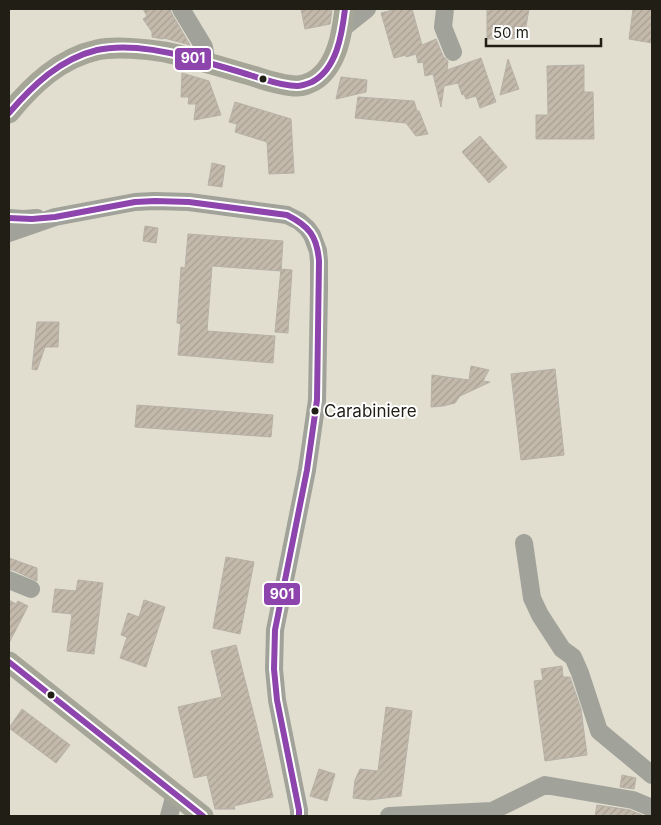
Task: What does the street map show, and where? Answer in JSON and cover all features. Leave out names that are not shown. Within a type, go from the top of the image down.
[{"type":"main road","points":[[9,113],[42,78],[60,65],[98,50],[128,48],[164,52],[272,82],[297,86],[308,84],[317,79],[327,69],[335,55],[344,18]]},
{"type":"main road","points":[[9,662],[203,816]]},
{"type":"street","points":[[182,9],[204,47],[207,64]]},
{"type":"street","points":[[344,18],[367,9]]},
{"type":"street","points":[[445,9],[443,27],[453,52]]},
{"type":"street","points":[[9,218],[55,217],[135,202],[189,202],[286,215],[299,221],[307,228],[316,243],[319,261],[317,400],[307,470],[275,630],[274,669],[277,700],[299,816]]},
{"type":"street","points":[[9,233],[55,217]]},
{"type":"street","points":[[524,543],[532,598],[540,615],[562,649],[573,657],[599,731],[652,775]]},
{"type":"street","points":[[9,580],[30,589]]},
{"type":"street","points":[[390,816],[492,811],[545,785],[633,800],[652,808]]},
{"type":"street","points":[[169,816],[175,794]]},
{"type":"building","points":[[143,9],[170,9],[190,45],[152,37],[152,32],[143,19],[147,16]]},
{"type":"building","points":[[301,9],[332,9],[330,24],[305,29]]},
{"type":"building","points":[[397,9],[412,9],[422,45],[436,39],[443,56],[448,61],[447,70],[481,58],[496,102],[480,108],[476,96],[466,99],[464,94],[462,95],[458,83],[444,86],[441,107],[433,74],[425,76],[423,62],[418,63],[416,54],[394,58],[381,13]]},
{"type":"building","points":[[487,9],[529,9],[524,38],[487,39]]},
{"type":"building","points":[[633,9],[652,9],[652,43],[629,39]]},
{"type":"building","points":[[508,59],[519,89],[500,95]]},
{"type":"building","points":[[584,65],[584,92],[593,92],[594,139],[536,139],[536,115],[548,115],[547,66]]},
{"type":"building","points":[[182,73],[209,81],[221,115],[194,120],[196,104],[188,104],[189,97],[181,97]]},
{"type":"building","points":[[341,77],[367,80],[366,92],[336,99]]},
{"type":"building","points":[[358,97],[414,101],[428,134],[416,136],[406,123],[355,118]]},
{"type":"building","points":[[235,102],[291,119],[294,173],[269,174],[267,142],[235,132],[237,124],[229,122]]},
{"type":"building","points":[[480,136],[507,167],[489,183],[462,152]]},
{"type":"building","points":[[212,163],[225,166],[222,187],[208,185]]},
{"type":"building","points":[[145,226],[158,228],[156,243],[143,241]]},
{"type":"building","points":[[188,234],[283,241],[281,271],[212,266],[207,331],[275,336],[273,363],[178,355],[181,324],[177,323],[181,267],[185,268]]},
{"type":"building","points":[[281,269],[292,270],[288,333],[275,332]]},
{"type":"building","points":[[37,322],[59,322],[58,347],[45,347],[37,370],[32,369]]},
{"type":"building","points":[[471,366],[489,370],[483,381],[490,382],[460,396],[455,403],[431,407],[432,375],[469,380]]},
{"type":"building","points":[[555,369],[564,455],[521,460],[511,374]]},
{"type":"building","points":[[137,405],[273,415],[271,437],[135,427]]},
{"type":"building","points":[[226,557],[254,562],[240,634],[213,628]]},
{"type":"building","points":[[9,558],[37,568],[37,581],[9,570]]},
{"type":"building","points":[[78,580],[103,583],[94,654],[67,651],[72,614],[52,612],[55,589],[76,591]]},
{"type":"building","points":[[9,600],[16,604],[18,601],[28,606],[9,643]]},
{"type":"building","points":[[144,600],[165,607],[146,667],[120,658],[127,637],[121,635],[128,613],[139,617]]},
{"type":"building","points":[[236,645],[273,797],[234,806],[235,809],[215,809],[207,775],[194,778],[178,707],[222,697],[211,651]]},
{"type":"building","points":[[562,666],[563,677],[570,677],[581,709],[587,755],[545,761],[534,681],[543,680],[541,669]]},
{"type":"building","points":[[386,707],[412,711],[401,796],[369,800],[353,798],[355,780],[360,769],[378,771]]},
{"type":"building","points":[[22,709],[70,745],[56,763],[9,728]]},
{"type":"building","points":[[319,769],[335,774],[327,801],[310,796]]},
{"type":"building","points":[[622,775],[636,778],[634,789],[620,787]]},
{"type":"building","points":[[597,805],[630,810],[644,816],[595,816]]},
{"type":"transit line","name":"901","points":[[9,113],[48,74],[84,54],[108,48],[130,48],[165,52],[280,84],[291,86],[304,85],[320,76],[333,60],[340,40],[345,9]]},
{"type":"transit line","name":"901","points":[[9,218],[55,217],[135,202],[189,202],[287,215],[301,223],[314,238],[319,261],[317,400],[307,470],[275,630],[274,669],[277,700],[299,816]]},
{"type":"transit line","name":"901","points":[[9,662],[203,816]]},
{"type":"place","name":"Carabiniere","points":[[315,411]]}]
